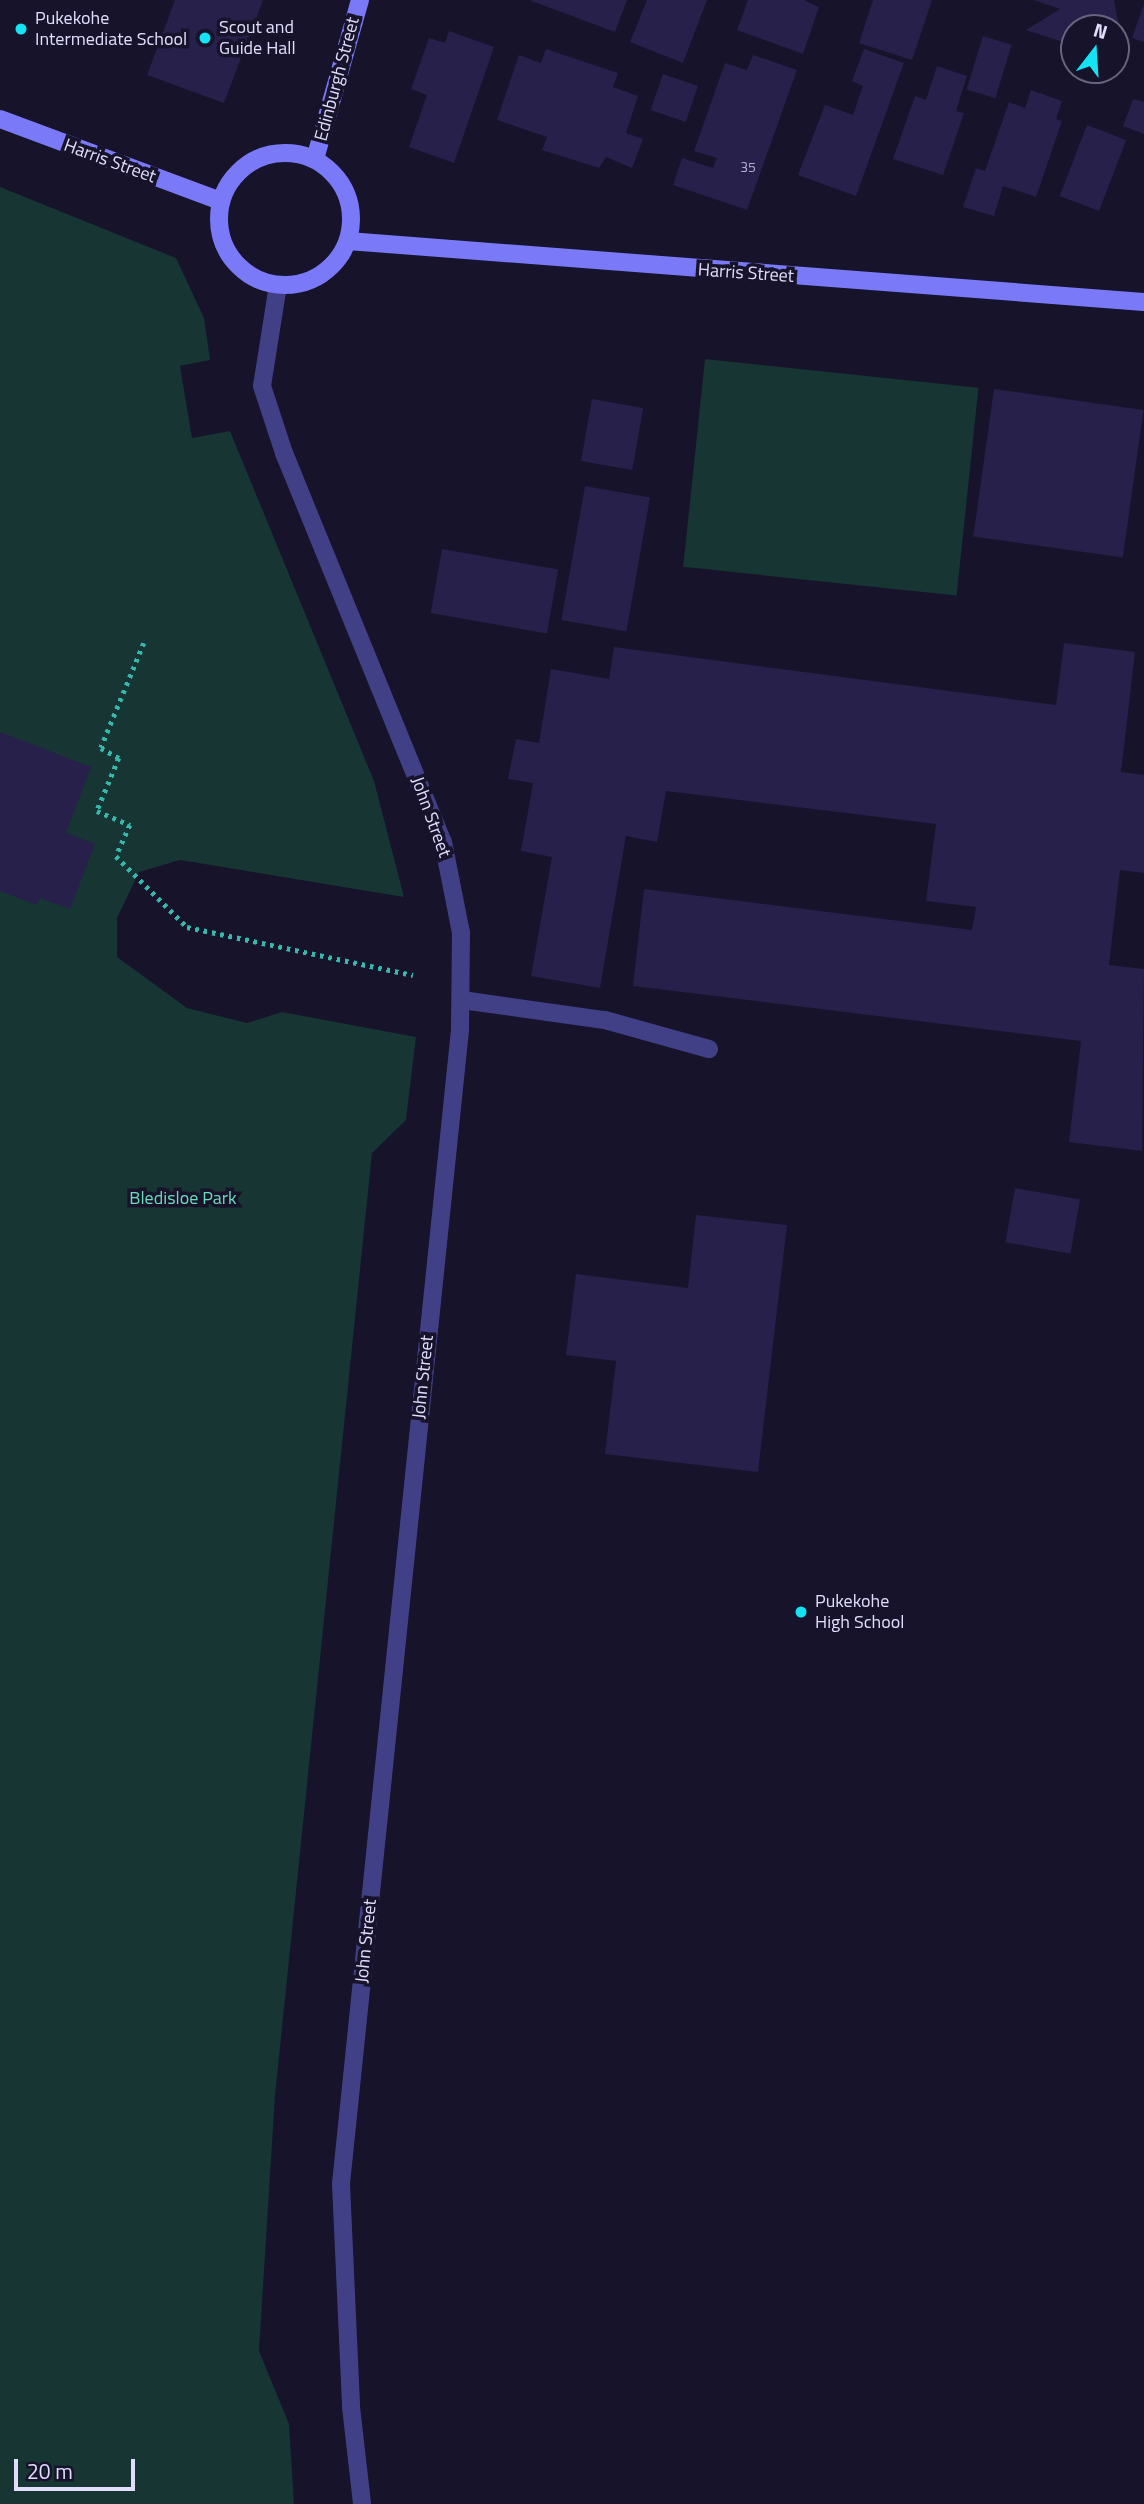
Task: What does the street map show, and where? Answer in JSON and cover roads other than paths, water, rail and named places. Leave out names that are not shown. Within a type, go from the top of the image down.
[{"type":"street","name":"Edinburgh Street","points":[[315,159],[360,0]]},
{"type":"street","name":"Harris Street","points":[[0,119],[221,201]]},
{"type":"street","points":[[291,152],[315,159],[334,174],[347,194],[352,217],[348,241],[324,273],[305,282],[278,285],[242,270],[227,252],[219,230],[221,201],[228,183],[244,165],[266,154],[291,152]]},
{"type":"street","name":"Harris Street","points":[[348,241],[1144,302]]},
{"type":"street","name":"John Street","points":[[278,285],[262,386],[284,453],[443,842],[461,933],[462,1000],[341,2184],[351,2407],[362,2504]]},
{"type":"street","points":[[462,1000],[605,1020],[709,1049]]},
{"type":"place","name":"Pukekohe Intermediate School","points":[[21,29]]},
{"type":"place","name":"Scout and Guide Hall","points":[[205,38]]},
{"type":"place","name":"Pukekohe High School","points":[[801,1612]]},
{"type":"park label","name":"Bledisloe Park","points":[[183,1198]]}]
